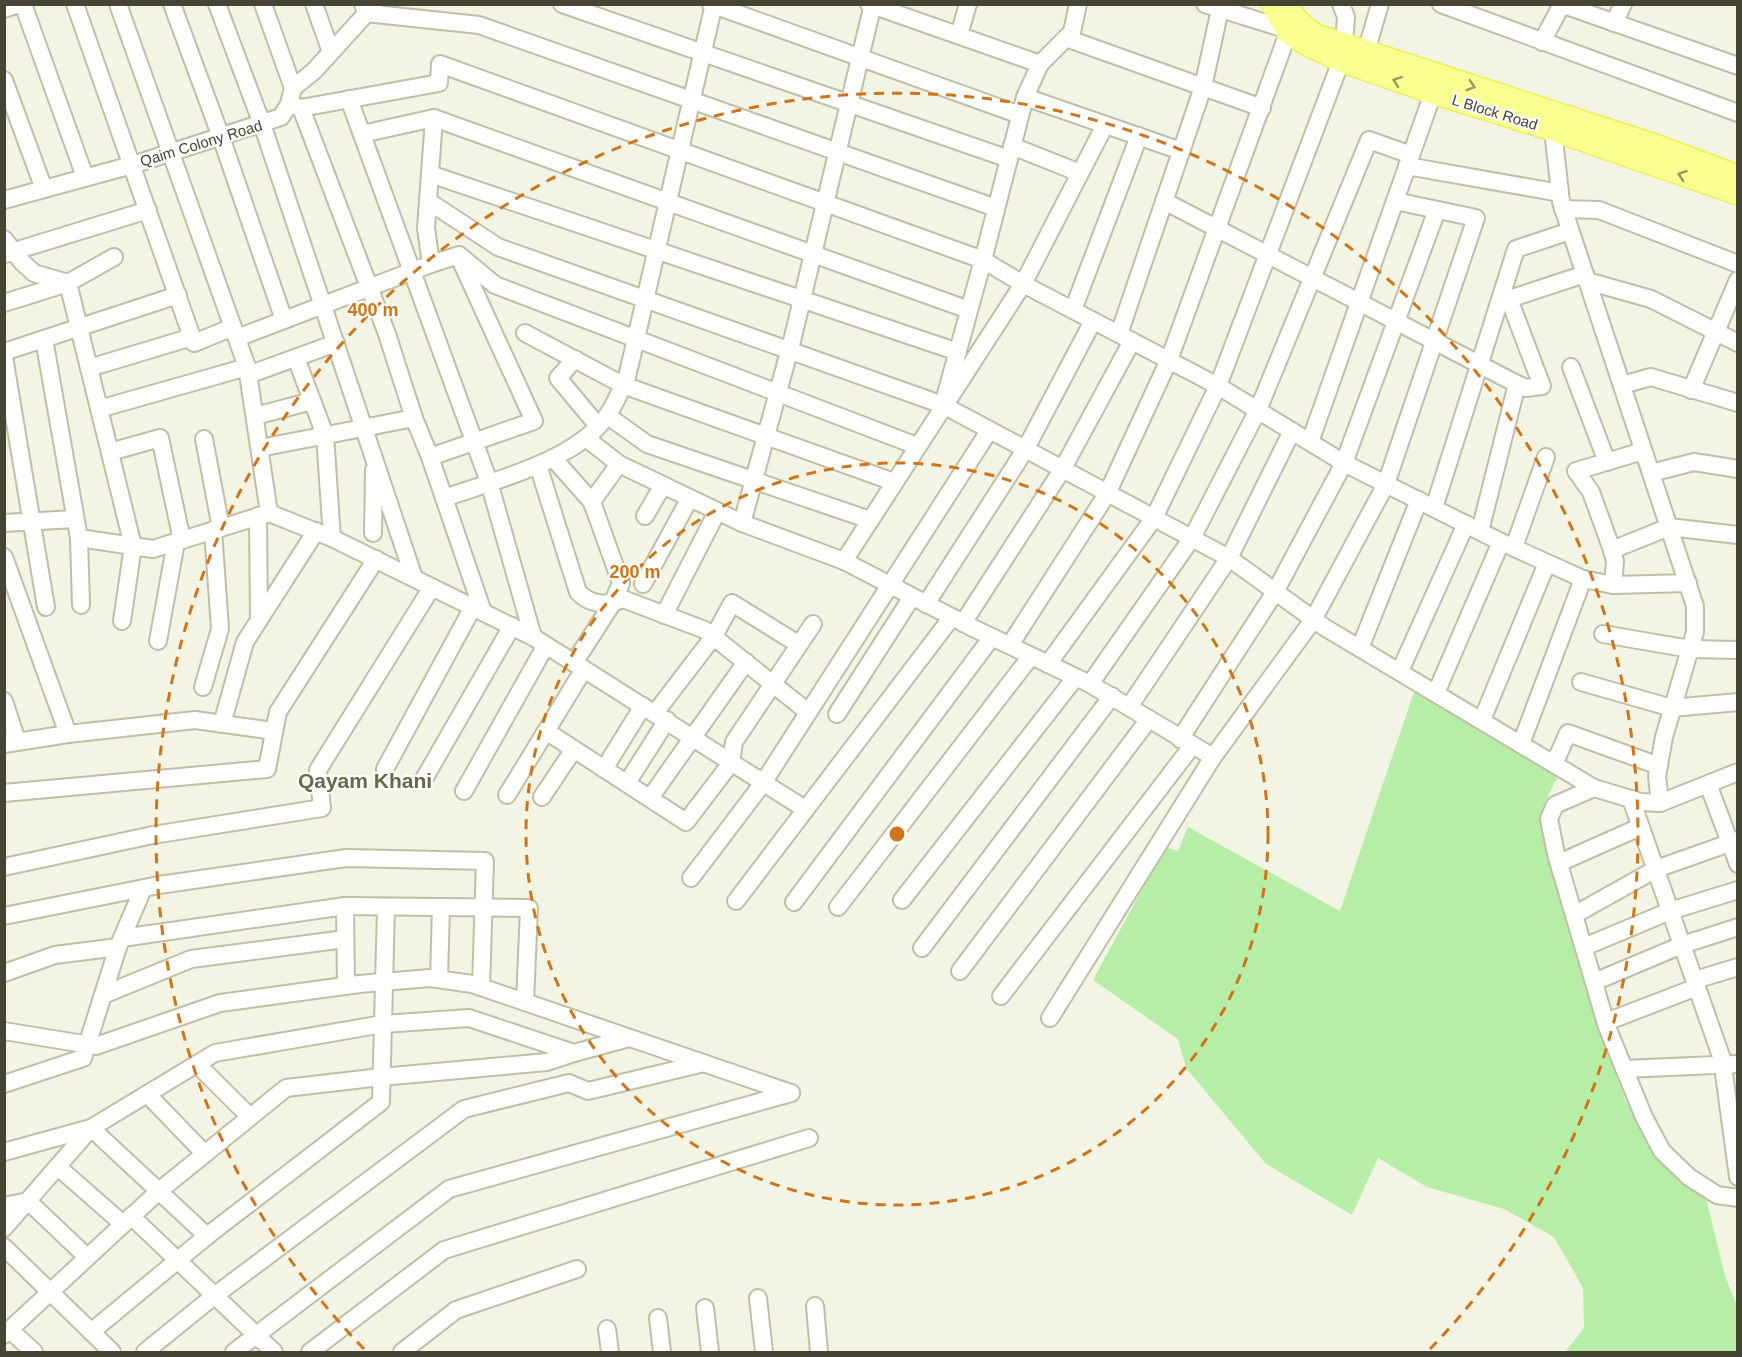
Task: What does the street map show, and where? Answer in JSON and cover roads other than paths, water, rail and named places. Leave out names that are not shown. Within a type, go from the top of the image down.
[{"type":"main road","points":[[1272,4],[1286,31]]},
{"type":"main road","name":"L Block Road","points":[[1287,4],[1303,26],[1342,52],[1433,93],[1553,130],[1737,194]]},
{"type":"main road","name":"L Block Road","points":[[1286,31],[1310,46],[1342,52],[1366,52],[1658,146],[1737,176]]},
{"type":"street","points":[[4,9],[21,4],[85,177]]},
{"type":"street","points":[[75,4],[194,343],[284,321],[459,255]]},
{"type":"street","points":[[118,4],[248,371],[260,448],[264,514],[259,620]]},
{"type":"street","points":[[172,4],[221,137],[284,321]]},
{"type":"street","points":[[217,4],[262,124],[414,578]]},
{"type":"street","points":[[263,4],[294,100],[370,288],[444,498],[478,609],[385,769]]},
{"type":"street","points":[[314,4],[332,52]]},
{"type":"street","points":[[562,4],[848,105],[1080,173]]},
{"type":"street","points":[[959,35],[968,4]]},
{"type":"street","points":[[943,405],[1025,97],[1040,64],[1072,32],[1078,4]]},
{"type":"street","points":[[1048,664],[1154,518],[1218,386],[1342,52],[1346,17],[1341,4]]},
{"type":"street","points":[[1366,52],[1380,4]]},
{"type":"street","points":[[1440,4],[1737,113]]},
{"type":"street","points":[[1614,23],[1623,4]]},
{"type":"street","points":[[444,498],[546,461],[586,438],[603,421],[623,385],[636,339],[713,5],[1020,115]]},
{"type":"street","points":[[742,523],[802,300],[872,5],[1040,64]]},
{"type":"street","points":[[1542,42],[1561,5],[1736,61]]},
{"type":"street","points":[[736,901],[805,809],[957,620],[1062,470],[1125,338],[1164,201],[1203,87],[1212,7],[1286,31],[1262,108],[1169,360],[1107,494],[1010,645]]},
{"type":"street","points":[[368,8],[479,25],[996,208]]},
{"type":"street","name":"Qaim Colony Road","points":[[4,200],[132,165],[281,117],[314,71],[368,8]]},
{"type":"street","points":[[1066,38],[1262,108]]},
{"type":"street","points":[[294,100],[349,99],[439,83],[440,64],[983,260],[1023,284],[1218,386],[1344,462],[1473,528],[1583,579],[1613,585],[1688,583]]},
{"type":"street","points":[[4,80],[44,189]]},
{"type":"street","points":[[1310,442],[1433,93]]},
{"type":"street","points":[[1025,97],[1181,151]]},
{"type":"street","points":[[349,99],[489,482],[540,641],[464,791]]},
{"type":"street","points":[[362,134],[434,118],[969,310]]},
{"type":"street","points":[[431,264],[426,228],[434,118]]},
{"type":"street","points":[[844,561],[1023,284],[1105,125]]},
{"type":"street","points":[[1553,130],[1561,201],[1695,606],[1695,632],[1664,737],[1657,776],[1660,803]]},
{"type":"street","points":[[1073,310],[1139,136]]},
{"type":"street","points":[[902,900],[1082,681],[1192,538],[1258,410],[1369,140],[1409,161],[1599,210],[1737,264]]},
{"type":"street","points":[[430,174],[957,352]]},
{"type":"street","points":[[428,201],[498,247],[943,405],[1229,558],[1313,620],[1594,788],[1631,799],[1660,803],[1737,772]]},
{"type":"street","points":[[1164,201],[1517,384],[1526,388],[1542,386],[1504,300]]},
{"type":"street","points":[[1050,1018],[1213,758],[1313,620],[1386,484],[1476,218],[1395,201]]},
{"type":"street","points":[[8,249],[148,210]]},
{"type":"street","points":[[1000,996],[1186,742],[1275,592],[1344,462],[1437,210]]},
{"type":"street","points":[[1360,648],[1426,504],[1504,300],[1516,249],[1570,231]]},
{"type":"street","points":[[8,249],[34,273],[68,283]]},
{"type":"street","points":[[459,255],[495,285],[917,446]]},
{"type":"street","points":[[430,457],[534,421],[459,255]]},
{"type":"street","points":[[4,303],[68,283],[114,257]]},
{"type":"street","points":[[1504,300],[1586,278],[1651,299],[1737,343]]},
{"type":"street","points":[[1691,390],[1737,280]]},
{"type":"street","points":[[68,283],[133,546],[122,621]]},
{"type":"street","points":[[4,352],[178,296]]},
{"type":"street","points":[[837,714],[1025,450],[1093,321]]},
{"type":"street","points":[[525,333],[623,385],[894,482]]},
{"type":"street","points":[[89,368],[192,337]]},
{"type":"street","points":[[44,339],[79,538],[81,605]]},
{"type":"street","points":[[99,409],[296,358],[336,344]]},
{"type":"street","points":[[4,357],[46,607]]},
{"type":"street","points":[[222,724],[245,642],[259,620],[324,535],[325,435],[296,358]]},
{"type":"street","points":[[575,360],[558,378],[603,421],[646,444],[870,520]]},
{"type":"street","points":[[1571,368],[1607,462]]},
{"type":"street","points":[[1622,385],[1651,377],[1737,403]]},
{"type":"street","points":[[1400,671],[1473,528],[1517,384]]},
{"type":"street","points":[[255,416],[312,401]]},
{"type":"street","points":[[260,448],[414,418]]},
{"type":"street","points":[[691,878],[763,783],[989,431]]},
{"type":"street","points":[[1130,706],[1229,558],[1292,431]]},
{"type":"street","points":[[110,452],[160,438],[179,541],[158,641]]},
{"type":"street","points":[[586,438],[619,464],[742,523],[844,561],[957,620],[1112,696],[1213,758]]},
{"type":"street","points":[[203,687],[220,628],[217,529],[204,439]]},
{"type":"street","points":[[1613,585],[1615,561],[1612,550],[1591,492],[1576,471],[1643,451]]},
{"type":"street","points":[[1436,693],[1546,457]]},
{"type":"street","points":[[373,533],[374,458]]},
{"type":"street","points":[[507,795],[546,731],[621,583],[592,502],[546,461]]},
{"type":"street","points":[[546,461],[578,592],[587,601],[612,604],[623,599],[705,630],[808,712]]},
{"type":"street","points":[[1651,473],[1694,462],[1737,469]]},
{"type":"street","points":[[593,506],[593,500],[619,464]]},
{"type":"street","points":[[645,516],[663,485]]},
{"type":"street","points":[[643,584],[690,498]]},
{"type":"street","points":[[664,615],[717,512]]},
{"type":"street","points":[[79,538],[153,549],[264,514],[324,535],[540,641],[805,809]]},
{"type":"street","points":[[4,523],[75,519]]},
{"type":"street","points":[[1612,550],[1669,527],[1737,535]]},
{"type":"street","points":[[4,557],[68,734]]},
{"type":"street","points":[[4,793],[267,769],[278,712],[376,559]]},
{"type":"street","points":[[1482,720],[1548,563]]},
{"type":"street","points":[[1521,744],[1583,579]]},
{"type":"street","points":[[4,867],[153,835],[321,808],[318,770],[432,587]]},
{"type":"street","points":[[604,769],[655,713],[714,636],[732,603],[798,644]]},
{"type":"street","points":[[546,731],[686,822],[731,763],[734,742],[813,624]]},
{"type":"street","points":[[424,779],[512,627]]},
{"type":"street","points":[[1603,634],[1689,649],[1737,650]]},
{"type":"street","points":[[794,902],[992,637]]},
{"type":"street","points":[[838,907],[1031,656]]},
{"type":"street","points":[[650,798],[746,662]]},
{"type":"street","points":[[1581,682],[1672,708],[1737,702]]},
{"type":"street","points":[[922,948],[1112,696]]},
{"type":"street","points":[[4,701],[11,743],[68,734],[195,720],[274,731]]},
{"type":"street","points":[[627,783],[655,713]]},
{"type":"street","points":[[960,971],[1149,719]]},
{"type":"street","points":[[1554,764],[1568,733],[1659,766]]},
{"type":"street","points":[[542,797],[574,749]]},
{"type":"street","points":[[1708,784],[1733,841],[1737,864]]},
{"type":"street","points":[[1594,788],[1555,805],[1549,819],[1559,863],[1606,1022],[1644,1117],[1662,1151],[1689,1177],[1717,1195],[1737,1198]]},
{"type":"street","points":[[1631,799],[1696,984],[1730,1064],[1737,1177]]},
{"type":"street","points":[[1559,863],[1641,827]]},
{"type":"street","points":[[1574,915],[1656,870],[1733,841]]},
{"type":"street","points":[[4,916],[143,889],[346,858],[485,861],[481,987]]},
{"type":"street","points":[[4,1084],[83,1058],[120,943],[143,889]]},
{"type":"street","points":[[1584,947],[1670,911],[1737,890]]},
{"type":"street","points":[[4,973],[55,956],[120,943],[345,906],[529,909],[525,1002]]},
{"type":"street","points":[[345,906],[346,986]]},
{"type":"street","points":[[91,1332],[207,1236],[381,1102],[386,907]]},
{"type":"street","points":[[439,980],[441,908]]},
{"type":"street","points":[[1594,982],[1682,945],[1737,927]]},
{"type":"street","points":[[103,995],[190,959],[345,939]]},
{"type":"street","points":[[1606,1022],[1737,967]]},
{"type":"street","points":[[4,1031],[96,1046],[220,1003],[384,982],[439,980],[481,987],[791,1093],[448,1189],[234,1353]]},
{"type":"street","points":[[4,1152],[91,1128],[215,1053],[383,1024],[469,1018],[574,1053]]},
{"type":"street","points":[[34,1353],[7,1332],[159,1191],[286,1088],[547,1062],[629,1038]]},
{"type":"street","points":[[197,1064],[250,1117]]},
{"type":"street","points":[[146,1353],[214,1296],[464,1109],[569,1083],[588,1091],[704,1064]]},
{"type":"street","points":[[1624,1069],[1730,1064]]},
{"type":"street","points":[[147,1094],[205,1154]]},
{"type":"street","points":[[91,1128],[207,1236]]},
{"type":"street","points":[[4,1228],[91,1128]]},
{"type":"street","points":[[310,1353],[444,1250],[809,1138]]},
{"type":"street","points":[[58,1167],[177,1260],[273,1353]]},
{"type":"street","points":[[4,1206],[28,1200]]},
{"type":"street","points":[[28,1200],[87,1257]]},
{"type":"street","points":[[4,1247],[112,1353]]},
{"type":"street","points":[[402,1353],[456,1310],[577,1269]]},
{"type":"street","points":[[758,1298],[764,1353]]},
{"type":"street","points":[[815,1306],[819,1353]]},
{"type":"street","points":[[705,1308],[710,1353]]},
{"type":"street","points":[[658,1318],[662,1353]]},
{"type":"street","points":[[607,1329],[610,1353]]},
{"type":"district","name":"Qayam Khani","points":[[365,780]]}]
